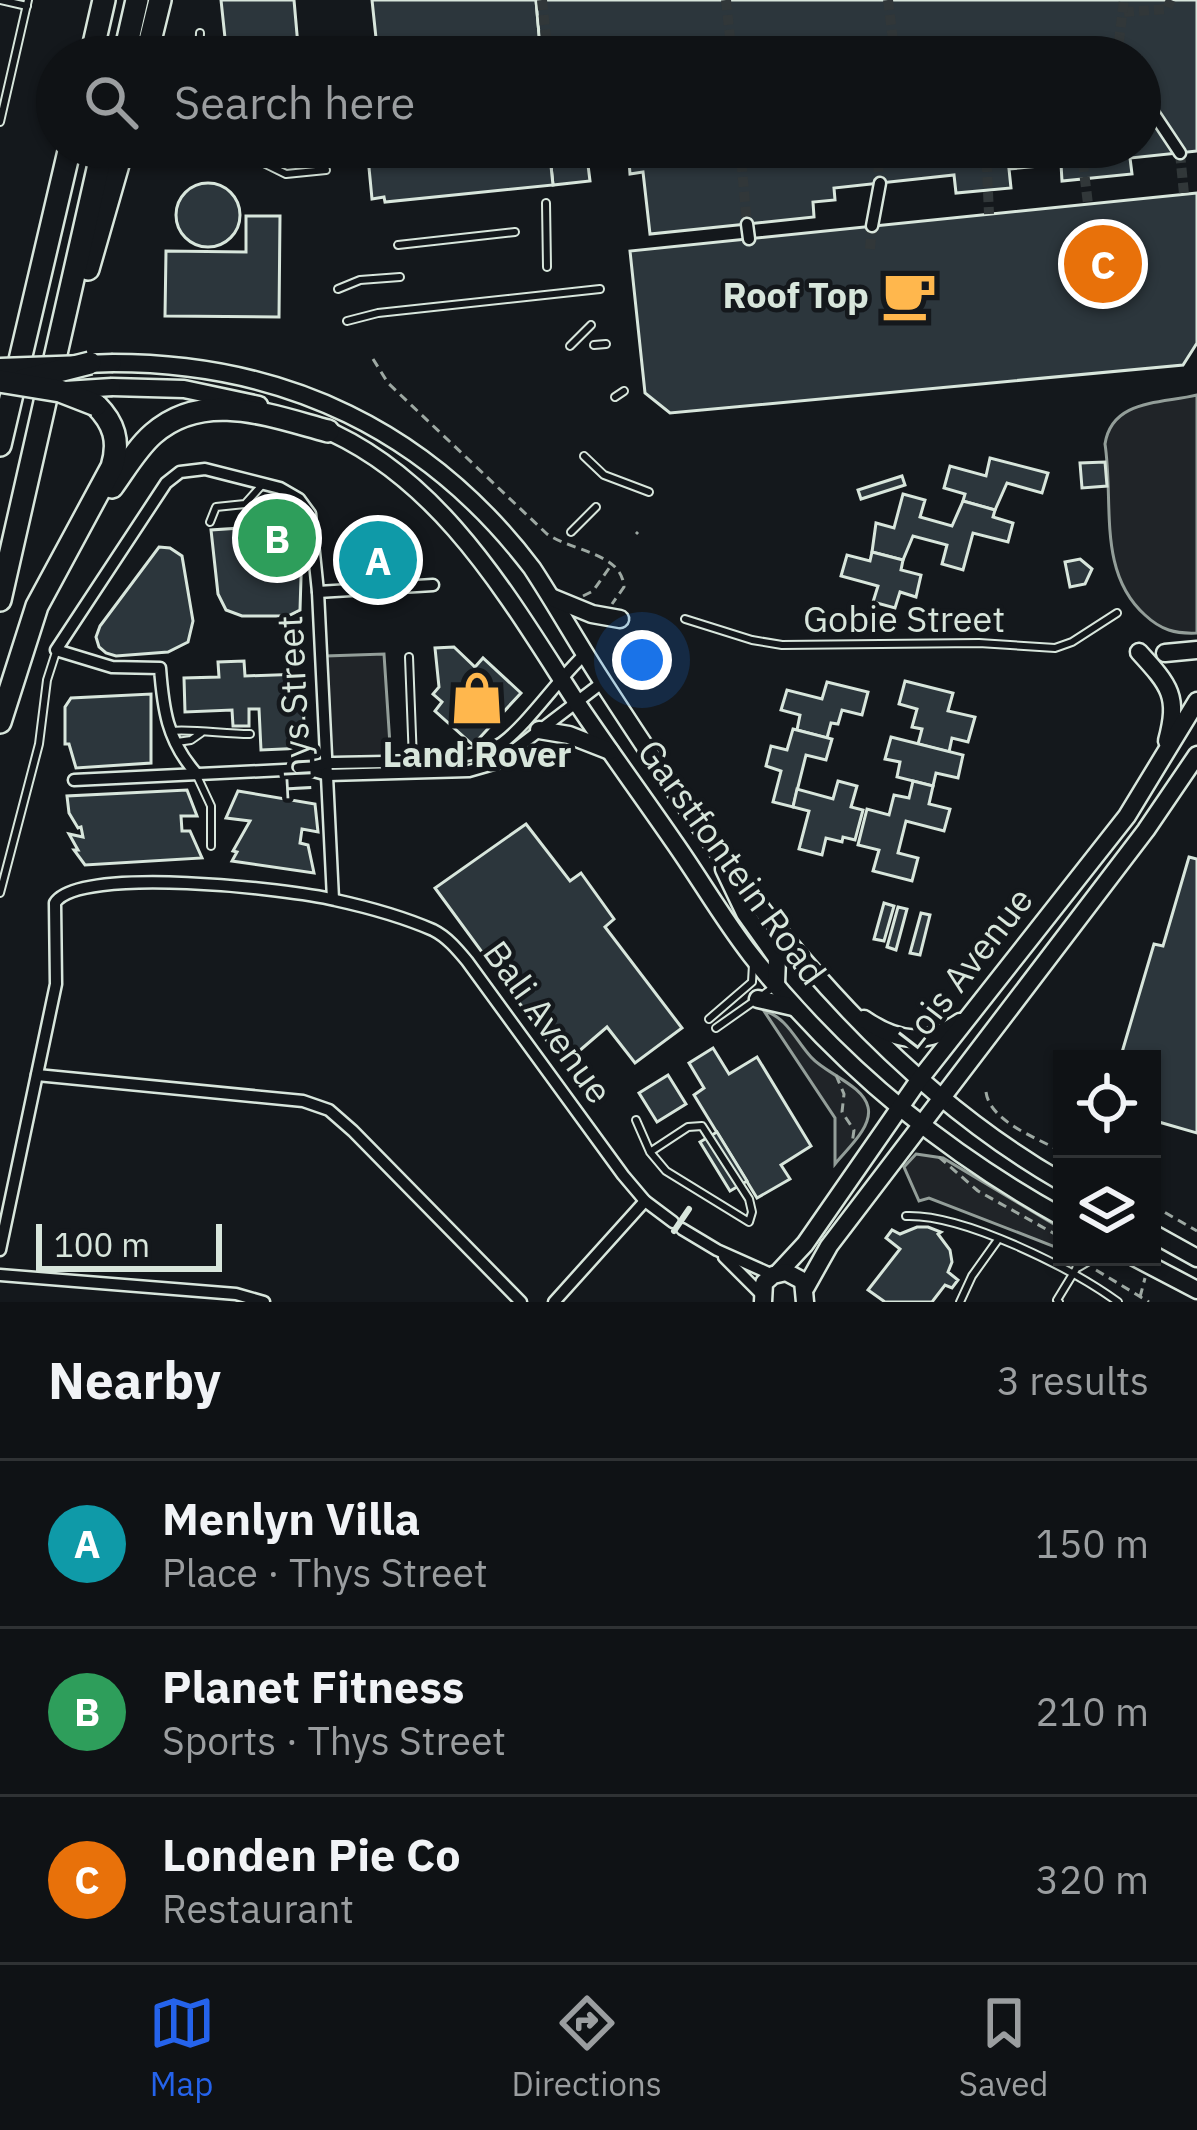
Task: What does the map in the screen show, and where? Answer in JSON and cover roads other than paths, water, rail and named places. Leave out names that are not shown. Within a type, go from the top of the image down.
[{"type":"highway","points":[[90,36],[92,0]]},
{"type":"highway","points":[[95,36],[104,0]]},
{"type":"highway","points":[[129,36],[137,0]]},
{"type":"highway","points":[[151,36],[160,0]]},
{"type":"highway","points":[[0,445],[65,168]]},
{"type":"highway","points":[[0,600],[98,168]]},
{"type":"highway","points":[[60,336],[87,273],[117,168]]},
{"type":"highway","points":[[3,382],[90,363]]},
{"type":"highway","points":[[0,722],[37,605],[116,456],[104,396],[3,382]]},
{"type":"highway","points":[[68,546],[152,435],[188,413],[236,409],[328,431]]},
{"type":"main road","name":"Garstfontein Road","points":[[90,363],[226,374],[324,402],[372,424],[418,454],[507,536],[717,851],[838,1001],[919,1080],[1053,1177]]},
{"type":"main road","name":"Garstfontein Road","points":[[104,396],[184,389],[232,397],[328,431],[376,458],[429,500],[488,567],[753,957],[794,1007],[920,1126],[1000,1183],[1053,1213]]},
{"type":"main road","points":[[552,598],[620,619]]},
{"type":"main road","points":[[1165,653],[1197,650]]},
{"type":"main road","points":[[1139,652],[1165,681],[1173,699],[1173,719],[1160,765]]},
{"type":"main road","name":"Lois Avenue","points":[[762,1298],[764,1283],[805,1244],[919,1080],[1041,922],[1097,858],[1197,701]]},
{"type":"main road","points":[[539,730],[569,735],[611,751]]},
{"type":"main road","name":"Lois Avenue","points":[[807,1297],[829,1246],[1146,830],[1197,754]]},
{"type":"main road","points":[[717,851],[739,903],[777,958],[776,985]]},
{"type":"main road","points":[[758,999],[794,1007]]},
{"type":"main road","points":[[838,1001],[879,1030],[912,1040],[937,1036],[972,1014]]},
{"type":"main road","points":[[1161,1238],[1197,1258]]},
{"type":"main road","points":[[1143,1266],[1197,1290]]},
{"type":"main road","points":[[776,1274],[798,1276],[807,1297]]},
{"type":"street","points":[[1161,124],[1180,153]]},
{"type":"street","points":[[872,226],[880,183]]},
{"type":"street","points":[[747,224],[749,239]]},
{"type":"street","name":"Thys Street","points":[[56,650],[174,475],[205,469],[291,494],[310,514],[333,899]]},
{"type":"street","points":[[318,592],[433,585]]},
{"type":"street","points":[[56,650],[112,667],[160,668],[171,737],[195,772]]},
{"type":"street","points":[[413,766],[498,746],[585,654]]},
{"type":"street","points":[[74,780],[413,766],[469,771],[497,763],[603,682]]},
{"type":"street","name":"Bali Avenue","points":[[37,1075],[56,984],[54,910],[60,895],[90,886],[201,883],[333,899],[426,928],[452,943],[645,1201],[724,1255],[776,1274]]},
{"type":"street","points":[[0,1250],[37,1075],[303,1101],[340,1119],[521,1302]]},
{"type":"street","points":[[554,1302],[645,1201]]},
{"type":"street","name":"Bali Avenue","points":[[724,1255],[762,1298]]},
{"type":"street","points":[[0,1275],[236,1294],[264,1302]]},
{"type":"lane","points":[[0,0],[28,3],[0,122]]},
{"type":"lane","points":[[274,168],[286,174],[326,170]]},
{"type":"lane","points":[[546,203],[547,268]]},
{"type":"lane","points":[[398,245],[514,232]]},
{"type":"lane","points":[[338,290],[361,280],[400,278]]},
{"type":"lane","points":[[347,321],[379,313],[600,289]]},
{"type":"lane","points":[[569,346],[592,325]]},
{"type":"lane","points":[[594,345],[606,344]]},
{"type":"lane","points":[[615,397],[624,391]]},
{"type":"lane","points":[[584,456],[613,480],[649,491]]},
{"type":"lane","points":[[210,522],[216,507],[245,504],[263,484]]},
{"type":"lane","points":[[572,532],[596,508]]},
{"type":"lane","name":"Gobie Street","points":[[685,619],[752,640],[782,644],[979,643],[1048,649],[1072,643],[1117,613]]},
{"type":"lane","points":[[0,893],[35,762],[46,680],[56,650]]},
{"type":"lane","points":[[409,657],[413,766]]},
{"type":"lane","points":[[171,737],[191,740],[201,734],[250,734]]},
{"type":"lane","points":[[195,772],[212,806],[211,846]]},
{"type":"lane","points":[[709,1019],[752,982],[753,957]]},
{"type":"lane","points":[[716,1028],[776,985]]},
{"type":"lane","points":[[636,1120],[650,1152],[666,1171],[749,1222],[749,1198],[702,1126],[688,1127],[650,1152]]},
{"type":"lane","points":[[906,1216],[938,1219],[1075,1271],[1118,1302]]},
{"type":"lane","points":[[959,1302],[998,1241]]},
{"type":"lane","points":[[1059,1302],[1076,1266]]},
{"type":"lane","points":[[1075,1271],[1082,1266]]},
{"type":"tunnel","points":[[542,0],[546,36]]},
{"type":"tunnel","points":[[726,0],[730,36]]},
{"type":"tunnel","points":[[888,0],[892,36]]},
{"type":"tunnel","points":[[1120,36],[1124,0]]},
{"type":"tunnel","points":[[1124,12],[1167,9],[1171,0]]},
{"type":"tunnel","points":[[1180,153],[1184,194]]},
{"type":"tunnel","points":[[742,168],[747,224]]},
{"type":"tunnel","points":[[878,168],[880,183]]},
{"type":"tunnel","points":[[987,168],[989,214]]},
{"type":"tunnel","points":[[1084,168],[1088,204]]},
{"type":"tunnel","points":[[870,249],[872,226]]},
{"type":"place","name":"Londen Pie Co","points":[[1103,264]]},
{"type":"place","name":"Roof Top","points":[[909,295]]},
{"type":"place","name":"Planet Fitness","points":[[277,538]]},
{"type":"place","name":"Menlyn Villa","points":[[378,560]]},
{"type":"place","name":"Land Rover","points":[[477,698]]}]
